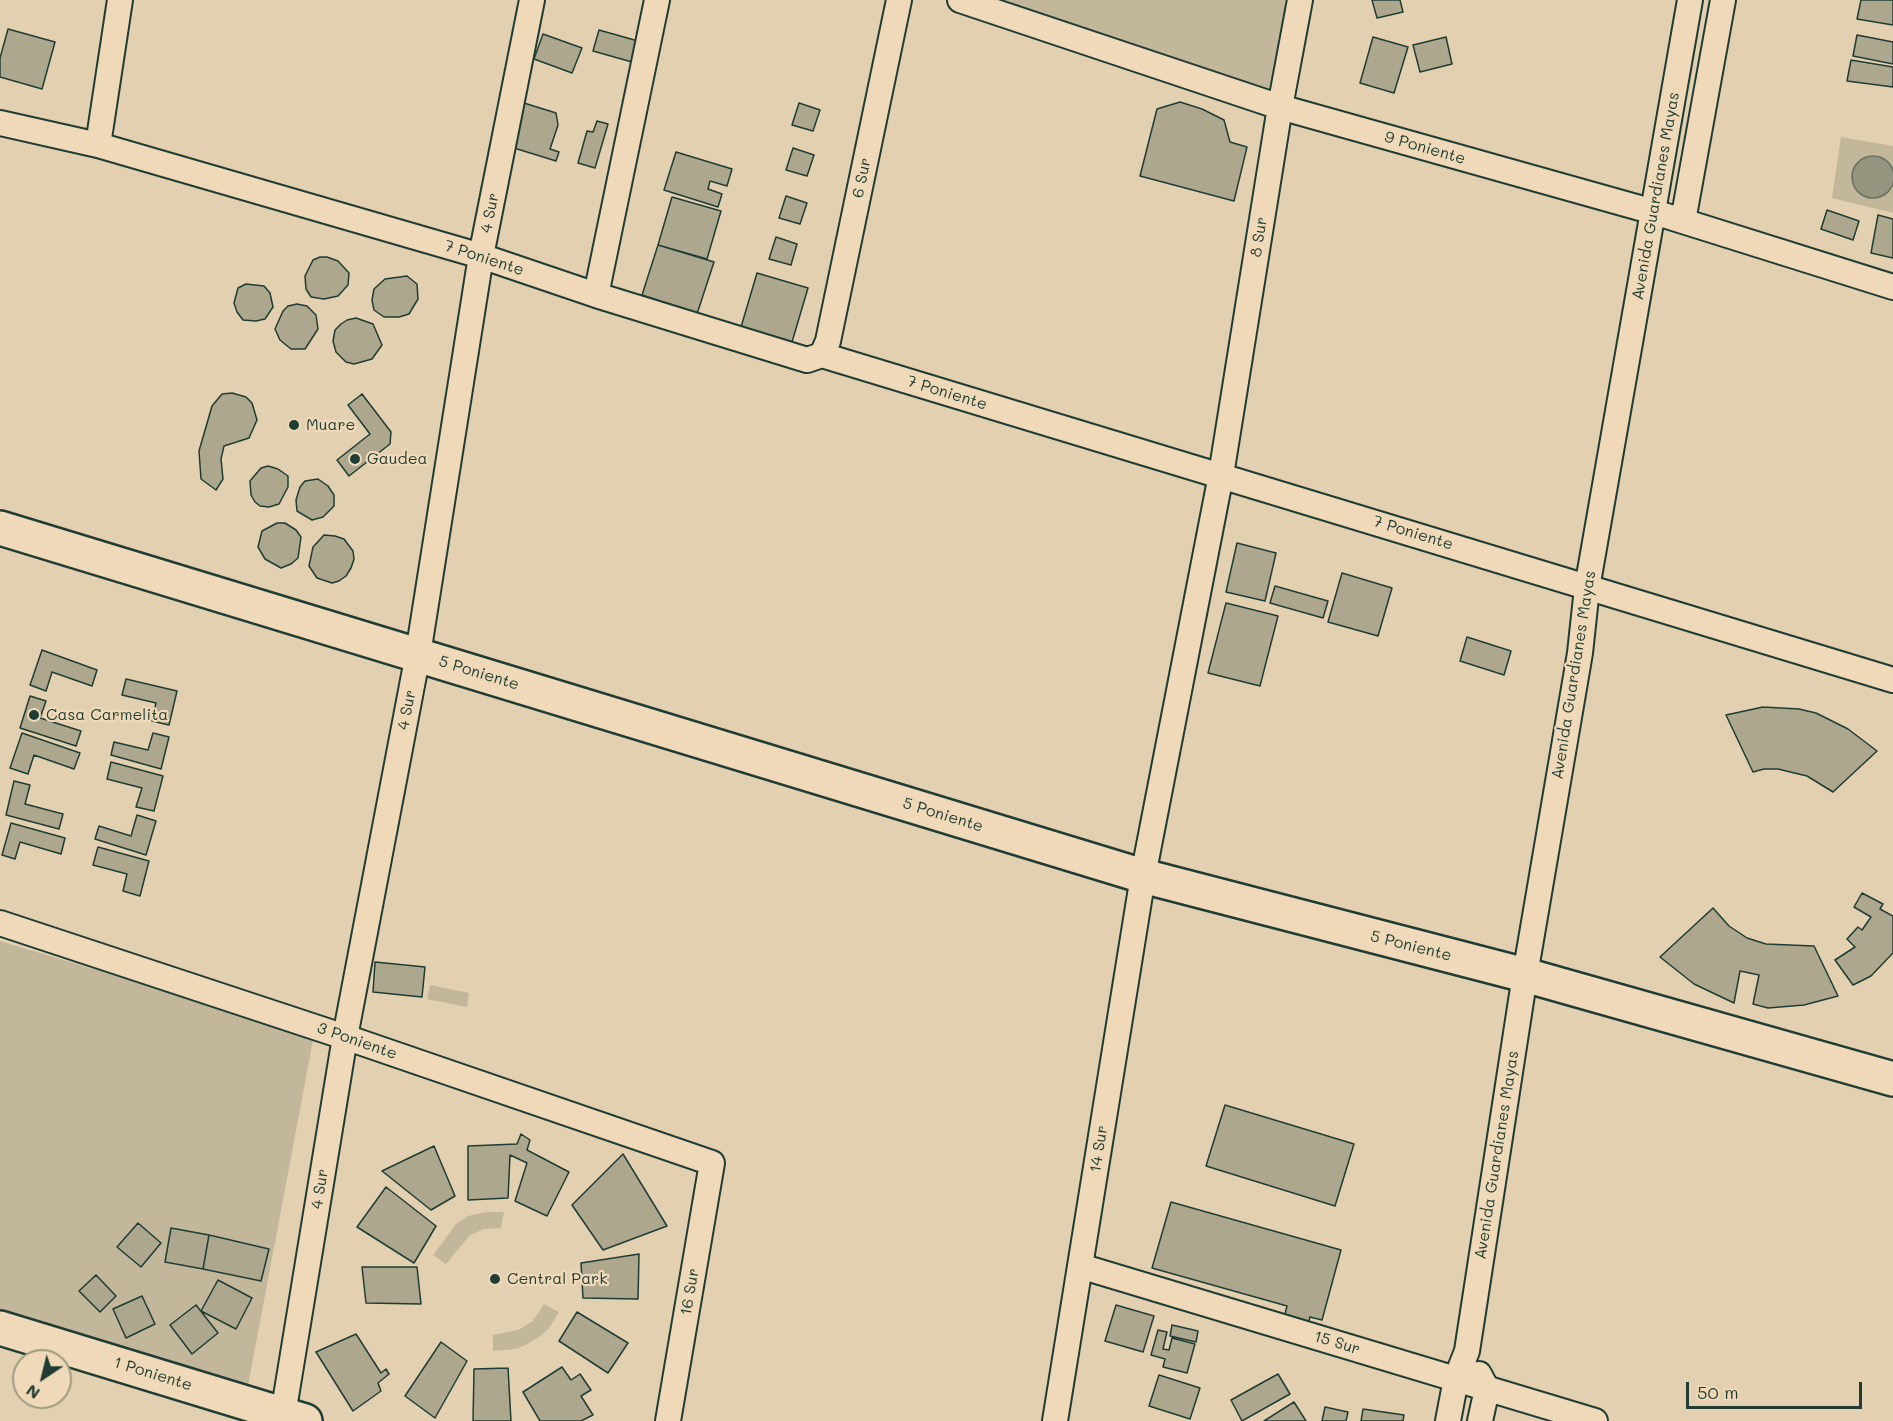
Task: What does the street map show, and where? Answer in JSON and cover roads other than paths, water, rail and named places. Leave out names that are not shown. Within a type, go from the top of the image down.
[{"type":"street","points":[[98,145],[120,0]]},
{"type":"street","name":"4 Sur","points":[[290,1419],[345,1037],[418,654],[481,256],[532,0]]},
{"type":"street","points":[[596,295],[657,0]]},
{"type":"street","name":"6 Sur","points":[[822,355],[828,341],[898,0]]},
{"type":"street","name":"9 Poniente","points":[[960,0],[1280,107],[1654,212],[1893,287]]},
{"type":"street","name":"8 Sur","points":[[1143,876],[1221,475],[1280,107],[1300,0]]},
{"type":"street","name":"Avenida Guardianes Mayas","points":[[1448,1421],[1456,1379],[1467,1351],[1525,975],[1580,653],[1587,588],[1690,0]]},
{"type":"street","points":[[1683,221],[1723,0]]},
{"type":"street","name":"7 Poniente","points":[[0,123],[98,145],[481,256],[596,295],[807,360],[822,355],[1893,680]]},
{"type":"street","name":"5 Poniente","points":[[0,528],[1143,876],[1525,975],[1893,1079]]},
{"type":"street","name":"14 Sur","points":[[1055,1421],[1143,876]]},
{"type":"street","name":"3 Poniente","points":[[0,922],[712,1163]]},
{"type":"street","name":"16 Sur","points":[[668,1421],[712,1163]]},
{"type":"street","name":"15 Sur","points":[[1080,1266],[1595,1421]]},
{"type":"street","name":"1 Poniente","points":[[0,1328],[290,1419]]},
{"type":"street","points":[[1467,1351],[1486,1389],[1480,1421]]},
{"type":"place","name":"Muare","points":[[294,425]]},
{"type":"place","name":"Gaudea","points":[[355,459]]},
{"type":"place","name":"Casa Carmelita","points":[[34,715]]},
{"type":"place","name":"Central Park","points":[[495,1279]]}]
